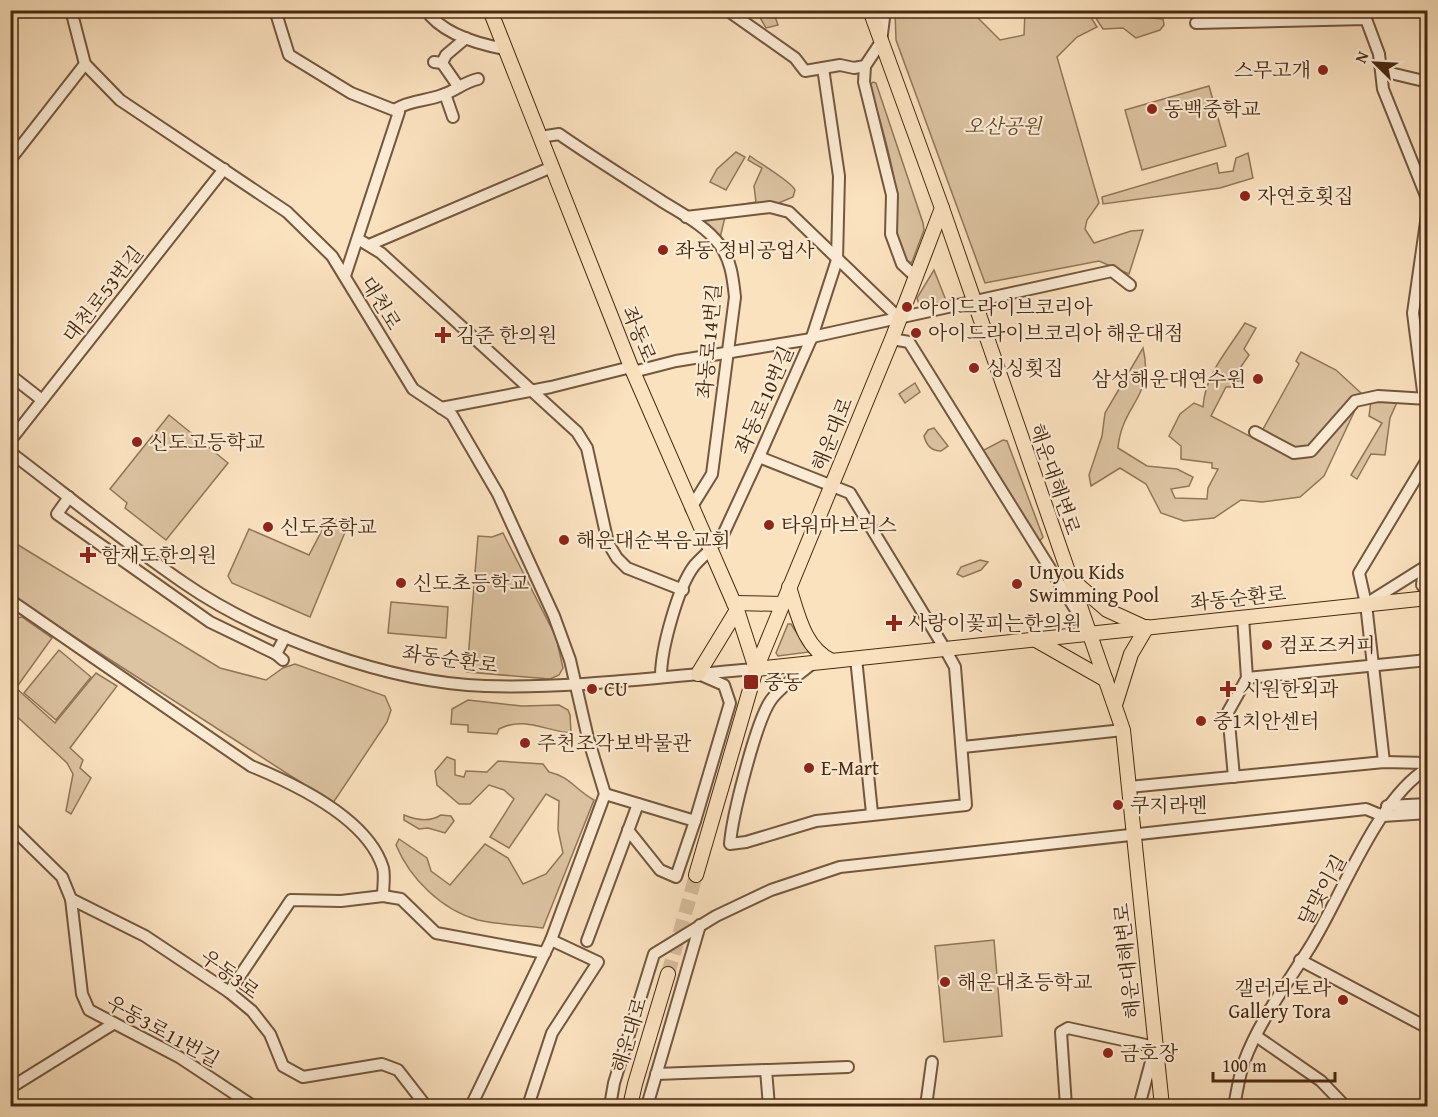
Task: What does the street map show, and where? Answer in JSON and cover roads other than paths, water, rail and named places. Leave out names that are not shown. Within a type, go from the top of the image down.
[{"type":"main road","name":"좌동로","points":[[490,10],[632,369],[736,607],[756,669]]},
{"type":"main road","points":[[870,10],[942,208]]},
{"type":"main road","name":"해운대로","points":[[696,875],[756,669],[892,339],[942,208]]},
{"type":"main road","name":"해운대해변로","points":[[942,208],[1123,730],[1162,1107]]},
{"type":"main road","points":[[1070,578],[1115,615],[1147,627],[1131,654],[1114,705]]},
{"type":"main road","points":[[789,588],[809,642],[821,655],[832,661]]},
{"type":"main road","name":"좌동순환로","points":[[756,669],[1428,598]]},
{"type":"main road","points":[[698,674],[736,607],[782,604]]},
{"type":"main road","points":[[1034,639],[1106,680]]},
{"type":"main road","name":"해운대로","points":[[630,1107],[668,974]]},
{"type":"street","name":"대천로","points":[[70,10],[85,64],[120,100],[300,223],[332,256],[412,389],[452,415],[498,494],[554,616],[570,660],[605,794]]},
{"type":"street","points":[[275,10],[289,55],[351,93],[399,112],[345,276]]},
{"type":"street","points":[[426,10],[431,19],[443,27],[483,45],[505,49]]},
{"type":"street","points":[[727,10],[795,58],[805,71],[840,65],[854,68],[865,66]]},
{"type":"street","points":[[885,10],[881,42],[865,66],[864,82],[892,195],[891,234],[902,264],[916,277]]},
{"type":"street","points":[[1196,23],[1311,15],[1366,19],[1382,71],[1383,89],[1396,128],[1428,201]]},
{"type":"street","points":[[458,86],[438,63],[466,38]]},
{"type":"street","points":[[10,160],[85,64]]},
{"type":"street","name":"좌동로10번길","points":[[661,676],[662,649],[683,590],[693,567],[722,537],[812,338],[837,260],[839,176],[822,68]]},
{"type":"street","points":[[1382,71],[1428,82]]},
{"type":"street","points":[[396,109],[405,103],[445,94],[458,86],[478,79]]},
{"type":"street","points":[[445,94],[453,117]]},
{"type":"street","name":"좌동로14번길","points":[[540,137],[559,134],[686,217],[719,244],[733,276],[735,297],[712,474],[691,508]]},
{"type":"street","points":[[369,245],[552,167]]},
{"type":"street","name":"대천로53번길","points":[[10,441],[224,169]]},
{"type":"street","points":[[686,217],[770,207],[789,212],[833,251],[837,260],[899,318]]},
{"type":"street","points":[[1255,432],[1294,453],[1311,451],[1355,401],[1377,396],[1426,399],[1413,314],[1428,208]]},
{"type":"street","points":[[358,239],[369,245],[577,432],[587,448],[608,543],[617,558],[627,568],[683,590]]},
{"type":"street","points":[[441,408],[632,369],[812,338],[1112,271],[1130,285]]},
{"type":"street","points":[[892,339],[909,342],[1091,633]]},
{"type":"street","points":[[10,375],[42,400]]},
{"type":"street","name":"좌동순환로","points":[[10,452],[184,584],[224,608],[285,637],[359,663],[412,676],[483,686],[575,685],[756,669]]},
{"type":"street","points":[[730,844],[746,842],[816,821],[872,813],[966,805],[955,667],[945,649],[850,493],[759,457]]},
{"type":"street","points":[[1384,762],[1366,604],[1359,573],[1428,458]]},
{"type":"street","points":[[69,497],[57,514],[210,622],[279,657],[285,637]]},
{"type":"street","points":[[1366,604],[1426,566]]},
{"type":"street","points":[[1426,566],[1422,585],[1428,592]]},
{"type":"street","points":[[10,600],[251,766],[280,778],[348,819],[370,841],[383,869],[382,896]]},
{"type":"street","points":[[1234,777],[1228,712],[1247,678],[1243,617]]},
{"type":"street","points":[[856,658],[872,813]]},
{"type":"street","points":[[1247,678],[1428,660]]},
{"type":"street","points":[[726,856],[730,844],[731,824],[760,725],[770,701],[786,684],[813,663]]},
{"type":"street","points":[[628,830],[660,870],[675,877],[695,821],[730,703],[724,685],[698,674]]},
{"type":"street","points":[[963,747],[1123,730]]},
{"type":"street","points":[[1130,788],[1384,762],[1428,763]]},
{"type":"street","name":"달맞이길","points":[[1234,1107],[1244,1062],[1256,1036],[1300,960],[1315,940],[1383,816],[1414,776],[1428,768]]},
{"type":"street","points":[[471,1107],[551,940],[605,794],[695,821]]},
{"type":"street","points":[[587,941],[638,804]]},
{"type":"street","points":[[610,1107],[614,1083],[654,954],[700,925],[771,890],[840,867],[1391,806],[1428,804]]},
{"type":"street","points":[[1366,809],[1383,816],[1428,813]]},
{"type":"street","points":[[10,826],[53,865],[62,877],[72,899]]},
{"type":"street","points":[[229,992],[291,900],[340,901],[382,896],[401,899],[436,933],[545,953]]},
{"type":"street","name":"우동3로","points":[[72,899],[145,936],[229,992],[252,1011],[270,1034],[283,1066],[303,1077],[382,1064],[398,1070],[426,1107]]},
{"type":"street","name":"우동3로11번길","points":[[72,899],[82,994],[89,1010],[179,1057],[253,1107]]},
{"type":"street","points":[[646,1107],[700,925]]},
{"type":"street","points":[[528,1107],[552,1033],[598,962],[551,940]]},
{"type":"street","points":[[1300,960],[1428,1028]]},
{"type":"street","points":[[10,1088],[113,1024]]},
{"type":"street","points":[[1066,1107],[1061,1032],[1068,1028],[1155,1047]]},
{"type":"street","points":[[1256,1036],[1321,1081],[1345,1107]]},
{"type":"street","name":"해운대해변로","points":[[1139,1107],[1155,1047]]},
{"type":"street","points":[[926,1107],[932,1062]]},
{"type":"street","points":[[656,1074],[848,1067]]},
{"type":"street","points":[[766,1070],[769,1107]]},
{"type":"tunnel","points":[[668,974],[696,875]]},
{"type":"place","name":"스무고개","points":[[1323,70]]},
{"type":"place","name":"동백중학교","points":[[1152,109]]},
{"type":"place","name":"자연호횟집","points":[[1245,196]]},
{"type":"place","name":"좌동 정비공업사","points":[[663,250]]},
{"type":"place","name":"아이드라이브코리아","points":[[907,307]]},
{"type":"place","name":"아이드라이브코리아 해운대점","points":[[916,333]]},
{"type":"place","name":"김준 한의원","points":[[443,335]]},
{"type":"place","name":"싱싱횟집","points":[[974,368]]},
{"type":"place","name":"삼성해운대연수원","points":[[1258,379]]},
{"type":"place","name":"신도고등학교","points":[[137,442]]},
{"type":"place","name":"타워마브러스","points":[[769,525]]},
{"type":"place","name":"신도중학교","points":[[268,527]]},
{"type":"place","name":"해운대순복음교회","points":[[564,540]]},
{"type":"place","name":"함재도한의원","points":[[88,555]]},
{"type":"place","name":"신도초등학교","points":[[401,583]]},
{"type":"place","name":"Unyou Kids Swimming Pool","points":[[1017,584]]},
{"type":"place","name":"사랑이꽃피는한의원","points":[[894,623]]},
{"type":"place","name":"컴포즈커피","points":[[1267,645]]},
{"type":"place","name":"중동","points":[[751,682]]},
{"type":"place","name":"CU","points":[[592,689]]},
{"type":"place","name":"시원한외과","points":[[1228,689]]},
{"type":"place","name":"중1치안센터","points":[[1201,721]]},
{"type":"place","name":"주천조각보박물관","points":[[525,743]]},
{"type":"place","name":"E-Mart","points":[[809,768]]},
{"type":"place","name":"쿠지라멘","points":[[1118,805]]},
{"type":"place","name":"해운대초등학교","points":[[945,982]]},
{"type":"place","name":"갤러리토라 Gallery Tora","points":[[1343,1000]]},
{"type":"place","name":"금호장","points":[[1108,1053]]},
{"type":"park label","name":"오산공원","points":[[1003,126]]}]
